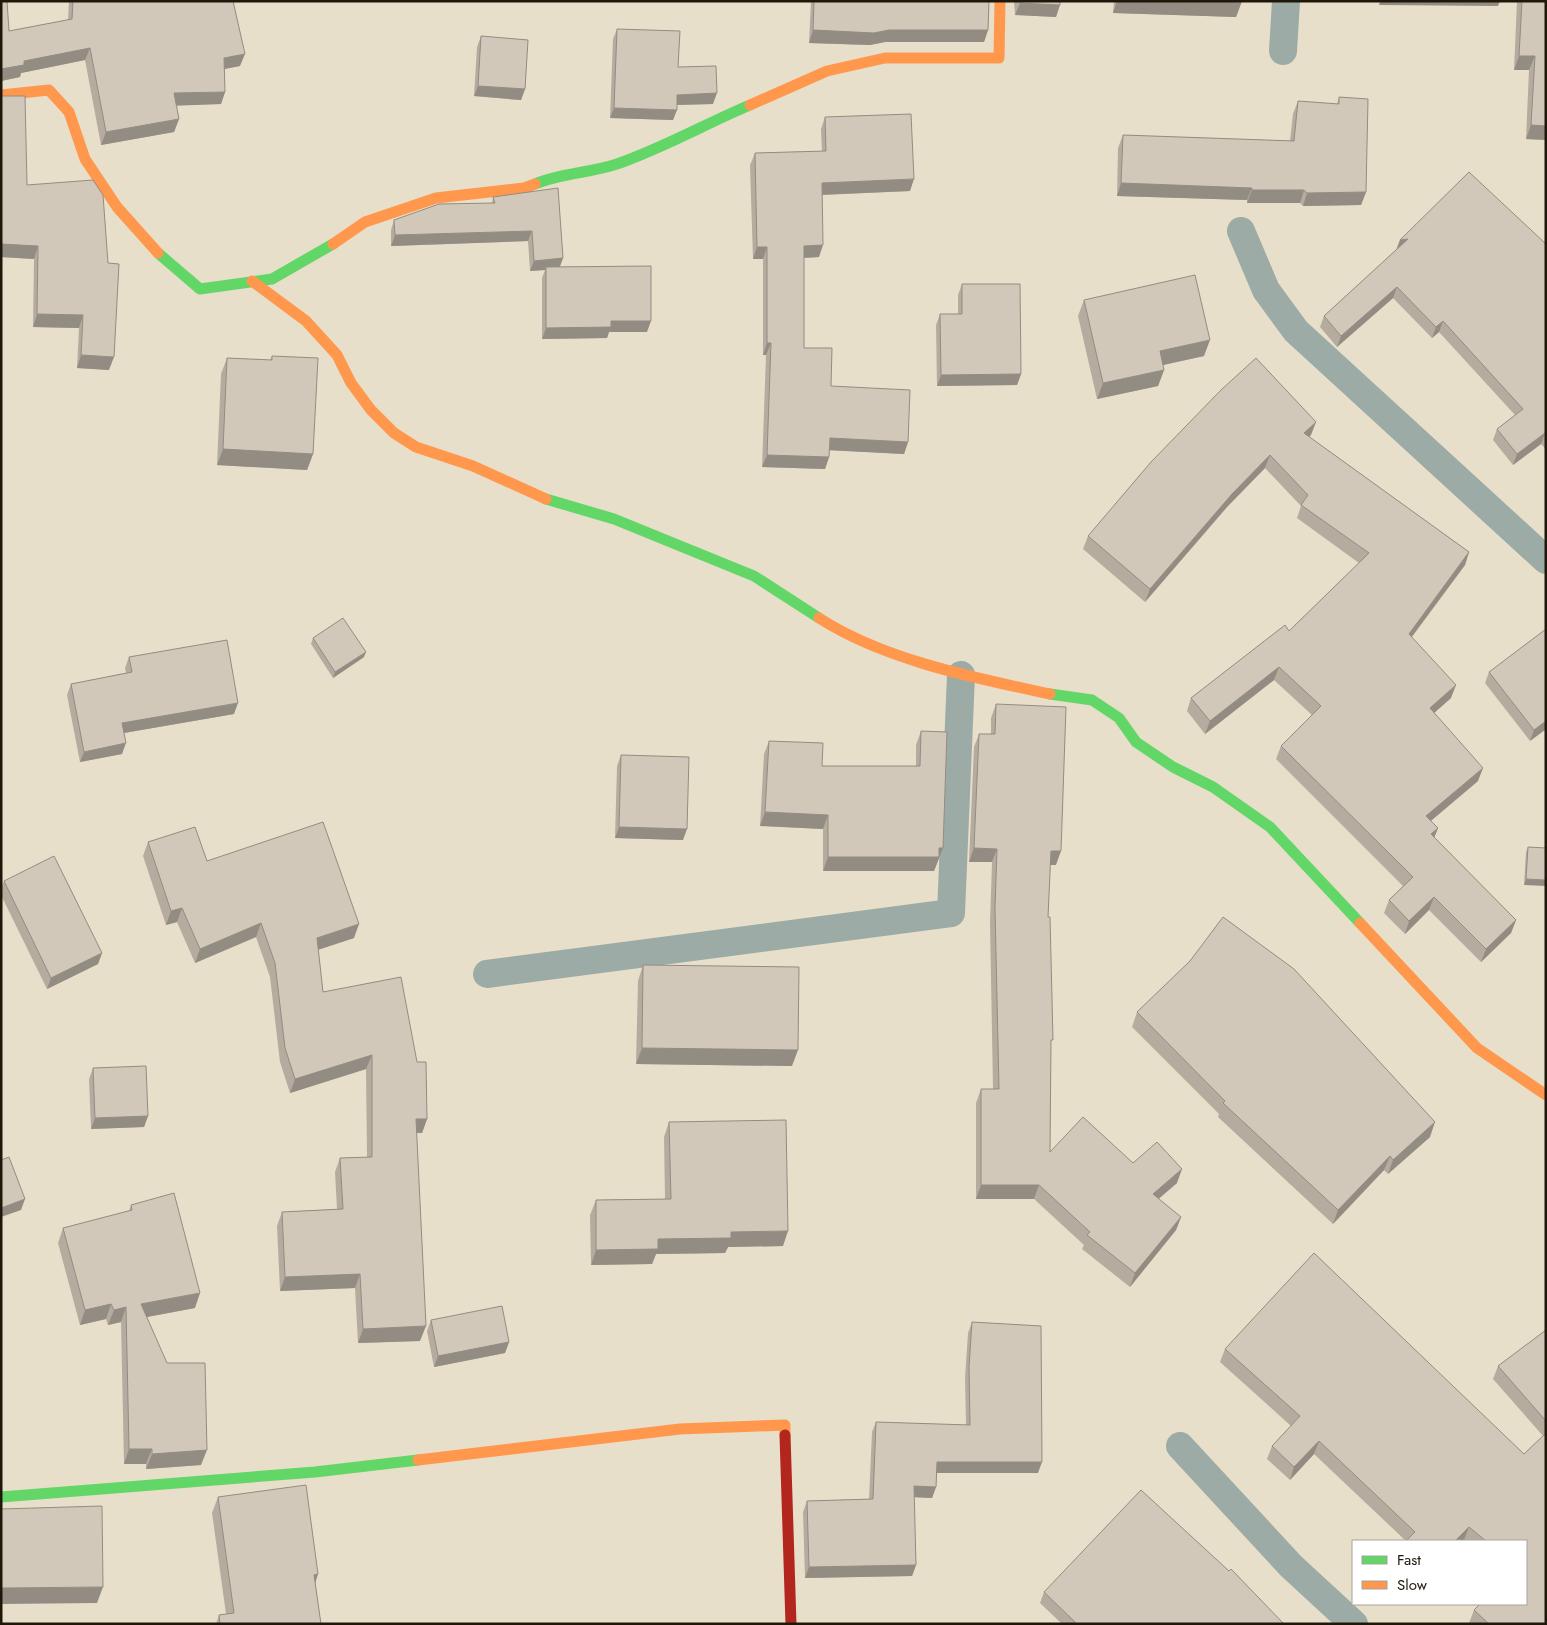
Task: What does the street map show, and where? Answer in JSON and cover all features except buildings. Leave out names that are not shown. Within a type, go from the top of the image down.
[{"type":"street","points":[[1,95],[49,90],[69,112],[85,159],[117,207],[151,248],[200,289],[252,280],[272,279],[325,250],[365,222],[436,198],[524,188],[546,179],[614,165],[661,147],[718,118],[827,71],[885,58],[1000,58],[1000,1]]},
{"type":"street","points":[[1283,51],[1286,1]]},
{"type":"street","points":[[1241,231],[1266,290],[1296,330],[1381,411],[1546,560]]},
{"type":"street","points":[[252,280],[306,321],[337,356],[352,383],[371,410],[394,433],[416,446],[473,466],[558,504],[614,519],[754,576],[847,636],[961,674],[1063,698],[1092,700],[1119,718],[1136,742],[1173,767],[1213,787],[1270,827],[1477,1048],[1546,1095]]},
{"type":"street","points":[[487,974],[951,913],[961,674]]},
{"type":"street","points":[[1,1497],[315,1472],[680,1429],[784,1425],[790,1624]]},
{"type":"street","points":[[1180,1446],[1291,1566],[1354,1624]]},
{"type":"traffic: fast","points":[[535,184],[545,180],[617,164],[651,151],[750,105]]},
{"type":"traffic: fast","points":[[158,253],[200,289],[272,279],[333,244]]},
{"type":"traffic: fast","points":[[546,499],[614,519],[754,576],[819,618]]},
{"type":"traffic: fast","points":[[1050,694],[1092,700],[1119,718],[1136,742],[1173,767],[1213,787],[1270,827],[1360,923]]},
{"type":"traffic: fast","points":[[1,1497],[315,1472],[418,1460]]},
{"type":"traffic: slow","points":[[750,105],[827,71],[885,58],[999,58],[1000,1]]},
{"type":"traffic: slow","points":[[1,95],[49,90],[69,112],[85,159],[117,207],[158,253]]},
{"type":"traffic: slow","points":[[333,244],[365,222],[436,198],[524,188],[535,184]]},
{"type":"traffic: slow","points":[[252,281],[306,321],[337,355],[351,383],[371,410],[394,433],[416,447],[473,466],[546,499]]},
{"type":"traffic: slow","points":[[819,618],[845,633],[872,645],[931,666],[1050,694]]},
{"type":"traffic: slow","points":[[1360,923],[1477,1048],[1546,1095]]},
{"type":"traffic: slow","points":[[418,1460],[680,1429],[785,1425],[785,1435]]},
{"type":"traffic: jam","points":[[785,1435],[791,1624]]}]
